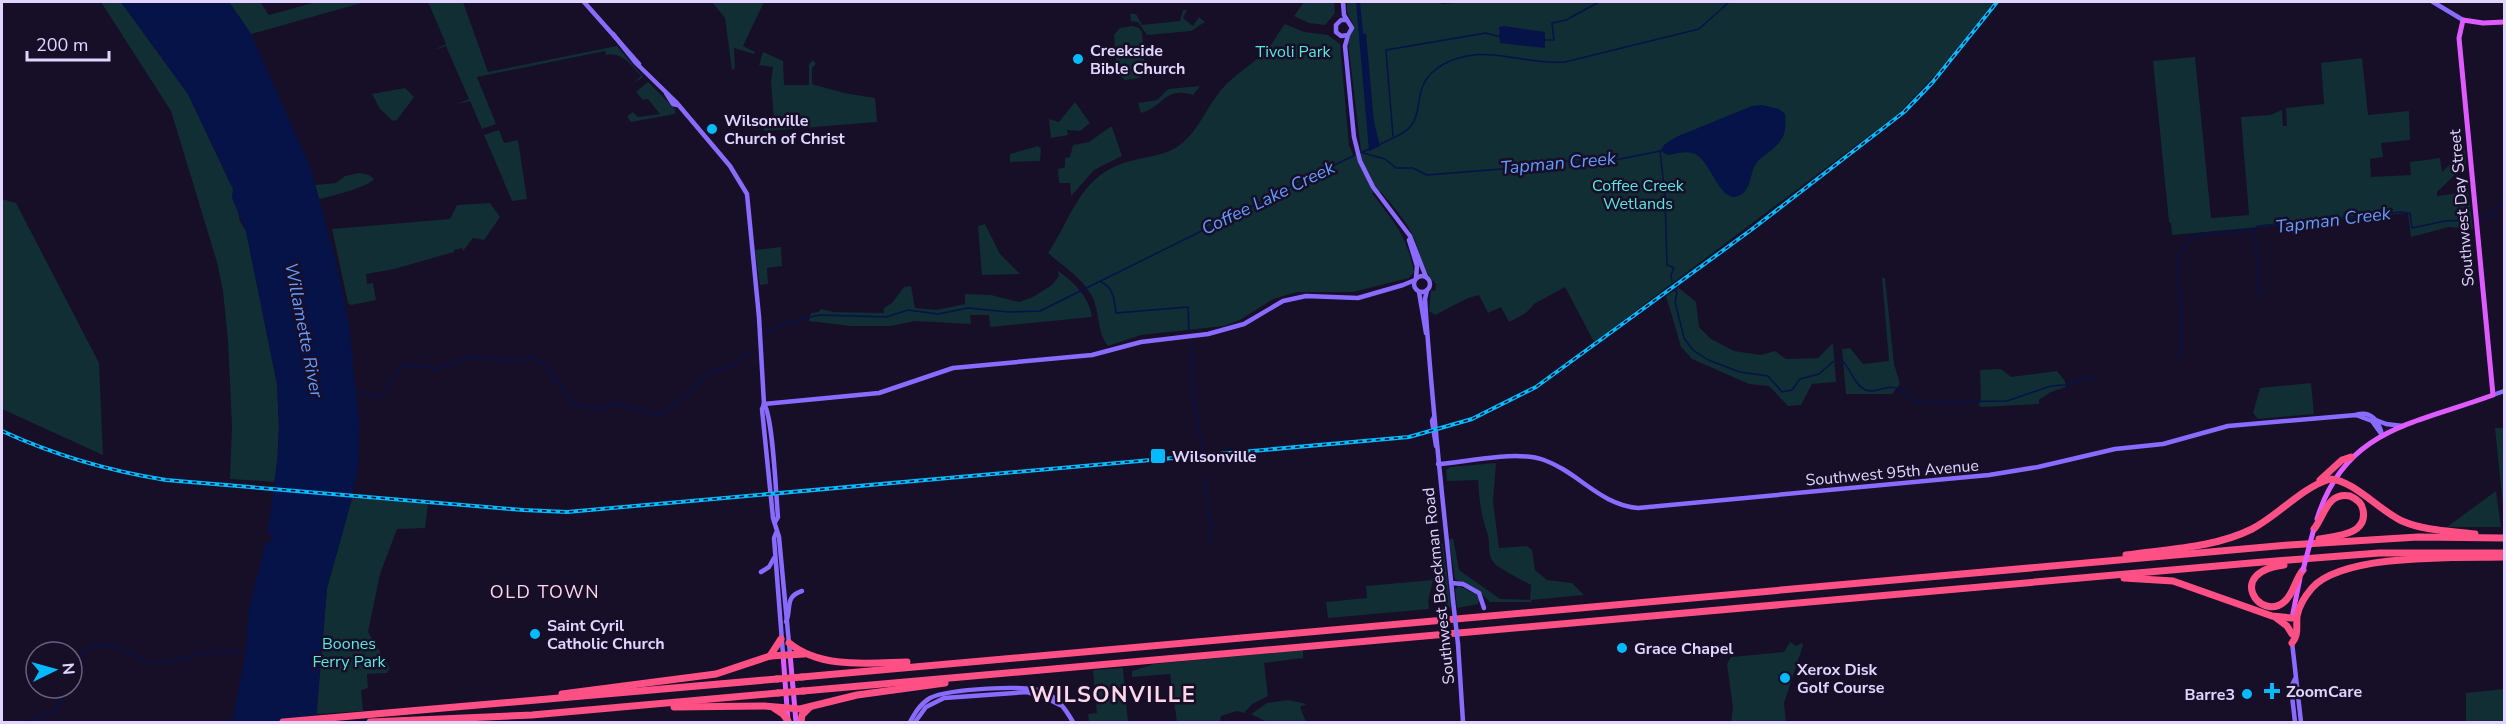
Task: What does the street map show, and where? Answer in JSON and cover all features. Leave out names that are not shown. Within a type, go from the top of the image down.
[{"type":"highway","points":[[2309,490],[2342,460],[2351,457]]},
{"type":"highway","points":[[2070,564],[2230,538],[2263,523],[2309,490],[2326,480],[2334,479],[2353,488],[2385,512],[2415,526],[2505,538]]},
{"type":"highway","points":[[2289,545],[2352,532],[2362,522],[2361,505],[2350,496],[2334,497],[2328,503],[2314,531]]},
{"type":"highway","points":[[283,723],[936,663],[2289,545],[2418,537],[2505,538]]},
{"type":"highway","points":[[370,723],[532,716],[2340,556],[2404,552],[2505,555]]},
{"type":"highway","points":[[2292,642],[2297,637],[2298,614],[2302,603],[2314,586],[2338,571],[2357,566],[2429,559],[2505,555]]},
{"type":"highway","points":[[2303,570],[2289,596],[2281,604],[2267,606],[2254,596],[2252,582],[2262,570],[2340,556]]},
{"type":"highway","points":[[2098,577],[2173,581],[2272,616],[2292,618]]},
{"type":"highway","points":[[2272,616],[2287,626],[2292,634]]},
{"type":"highway","points":[[770,656],[781,639]]},
{"type":"highway","points":[[789,643],[804,654]]},
{"type":"highway","points":[[527,701],[594,689],[716,674],[770,656],[786,654],[804,654],[853,663],[936,663]]},
{"type":"highway","points":[[642,706],[795,709],[857,695],[969,680],[973,676]]},
{"type":"highway","points":[[772,707],[783,713],[788,722]]},
{"type":"highway","points":[[799,723],[802,715],[811,707]]},
{"type":"main road","points":[[584,2],[676,102],[730,166],[749,202],[747,205],[764,404],[762,409],[776,533],[775,556],[781,639],[799,723]]},
{"type":"main road","points":[[764,404],[879,393],[953,368],[1092,355],[1158,339],[1208,334],[1236,327],[1283,301],[1316,296],[1358,298],[1426,277],[1414,243],[1371,185],[1358,157],[1345,46],[1335,28],[1339,21],[1341,2]]},
{"type":"main road","points":[[1341,2],[1346,20],[1352,28],[1345,46]]},
{"type":"main road","points":[[2433,2],[2463,20],[2483,23],[2505,22]]},
{"type":"main road","points":[[1339,21],[1346,20]]},
{"type":"main road","name":"Southwest Day Street","points":[[2463,20],[2459,44],[2493,395]]},
{"type":"main road","points":[[1341,36],[1348,35]]},
{"type":"main road","points":[[1408,235],[1418,269],[1415,279]]},
{"type":"main road","name":"Southwest Boeckman Road","points":[[1426,277],[1430,283],[1425,298],[1434,443],[1458,644],[1463,723]]},
{"type":"main road","name":"Southwest Boeckman Road","points":[[1415,279],[1426,333]]},
{"type":"main road","points":[[1403,285],[1417,290],[1427,290]]},
{"type":"main road","points":[[2301,723],[2295,679],[2292,618],[2314,531],[2324,499],[2334,479],[2351,457],[2382,435],[2505,391]]},
{"type":"main road","name":"Southwest 95th Avenue","points":[[1438,464],[1520,457],[1535,458],[1554,465],[1612,501],[1631,507],[1645,507],[1989,475],[2032,468],[2115,449],[2163,444],[2228,426],[2365,413],[2386,424],[2403,426]]},
{"type":"main road","points":[[2373,419],[2382,435]]},
{"type":"main road","points":[[776,533],[779,537],[789,643],[786,654],[788,722]]},
{"type":"main road","points":[[761,572],[770,567],[775,556]]},
{"type":"main road","points":[[1451,584],[1463,584],[1481,595],[1484,608]]},
{"type":"main road","points":[[786,622],[789,616],[789,599],[792,595],[802,591]]},
{"type":"main road","points":[[2295,679],[2291,687],[2295,723]]},
{"type":"main road","points":[[910,723],[915,712],[925,701],[935,696],[949,693],[1029,688],[1048,693],[1073,723]]},
{"type":"main road","points":[[915,723],[926,707],[944,698],[1027,692],[1044,697],[1061,706]]},
{"type":"green space","points":[[101,2],[121,2],[188,94],[233,189],[240,221],[246,231],[277,384],[279,427],[276,482],[230,479],[232,426],[228,340],[223,291],[217,262],[171,111]]},
{"type":"green space","points":[[229,2],[262,2],[269,15],[316,2],[365,2],[251,34]]},
{"type":"green space","points":[[428,2],[463,2],[488,72],[617,46],[643,77],[633,84],[641,76],[622,57],[606,55],[605,51],[477,77],[496,124],[482,129],[470,101],[457,104],[469,99],[446,46],[434,50],[446,44]]},
{"type":"green space","points":[[712,2],[764,2],[743,46],[755,52],[754,54],[734,48],[735,68],[732,70],[725,18]]},
{"type":"green space","points":[[1304,2],[1334,2],[1335,13],[1325,25],[1309,23],[1294,16]]},
{"type":"green space","name":"Coffee Creek Wetlands","points":[[1347,2],[1444,4],[1465,2],[1994,2],[1937,73],[1899,113],[1594,342],[1565,287],[1534,304],[1526,313],[1509,322],[1501,307],[1488,313],[1479,295],[1468,298],[1435,315],[1429,311],[1431,290],[1435,291],[1436,284],[1424,267],[1409,228],[1381,192],[1372,193],[1393,221],[1407,247],[1414,272],[1409,278],[1353,292],[1297,292],[1273,299],[1240,320],[1224,326],[1141,335],[1108,346],[1104,341],[1088,289],[1048,253],[1077,201],[1095,179],[1107,171],[1129,161],[1167,152],[1181,144],[1193,132],[1222,89],[1267,50],[1285,24],[1304,32],[1328,35],[1340,44],[1349,145],[1353,155],[1361,151],[1348,42],[1354,26],[1347,12]]},
{"type":"green space","points":[[1183,10],[1187,10],[1183,18],[1193,26],[1199,17],[1205,22],[1191,31],[1147,35],[1138,22],[1131,21],[1130,14],[1136,14],[1142,25],[1180,21]]},
{"type":"green space","points":[[1132,26],[1139,28],[1142,32],[1145,71],[1139,78],[1125,80],[1117,72],[1114,35],[1120,28]]},
{"type":"green space","points":[[763,52],[783,61],[784,85],[809,85],[809,64],[813,60],[816,64],[812,68],[812,84],[844,93],[875,98],[877,122],[764,131],[762,122],[774,121],[771,81],[773,67],[759,65]]},
{"type":"green space","points":[[2195,57],[2211,218],[2249,215],[2241,117],[2270,115],[2282,110],[2283,126],[2287,126],[2286,108],[2324,104],[2321,63],[2362,58],[2368,115],[2409,111],[2410,140],[2381,143],[2383,157],[2370,159],[2371,177],[2411,175],[2410,162],[2440,158],[2442,172],[2465,150],[2466,164],[2437,192],[2437,196],[2468,192],[2473,229],[2449,227],[2411,237],[2408,213],[2172,235],[2153,61]]},
{"type":"green space","points":[[648,82],[675,109],[675,114],[631,122],[627,116],[633,112],[638,117],[660,114],[648,99],[643,100],[636,92]]},
{"type":"green space","points":[[1200,86],[1193,95],[1176,93],[1170,95],[1141,113],[1138,103],[1157,100],[1168,89]]},
{"type":"green space","points":[[405,88],[414,97],[397,120],[393,121],[380,109],[372,94]]},
{"type":"green space","points":[[1075,102],[1090,123],[1080,131],[1067,130],[1068,135],[1051,138],[1049,119],[1059,122]]},
{"type":"green space","points":[[1112,127],[1122,156],[1094,170],[1071,196],[1070,183],[1059,183],[1058,169],[1065,167],[1065,158],[1070,157],[1073,145],[1089,142]]},
{"type":"green space","points":[[499,130],[504,143],[518,140],[527,199],[512,201],[484,135]]},
{"type":"green space","points":[[1038,146],[1041,149],[1040,161],[1010,162],[1010,154]]},
{"type":"green space","points":[[359,173],[369,175],[374,179],[357,188],[319,199],[315,185],[336,183],[345,176]]},
{"type":"green space","points":[[2,199],[16,203],[99,363],[103,455],[2,409]]},
{"type":"green space","points":[[490,203],[500,217],[484,240],[473,238],[463,251],[462,248],[394,269],[366,274],[367,284],[373,283],[376,300],[351,305],[348,303],[332,229],[450,219],[457,205]]},
{"type":"green space","points":[[985,224],[1000,254],[1020,274],[982,275],[978,226]]},
{"type":"green space","points":[[781,247],[782,266],[767,268],[768,284],[760,285],[755,250]]},
{"type":"green space","points":[[1058,271],[1080,291],[1088,303],[1092,317],[990,327],[989,315],[970,315],[971,324],[915,321],[891,326],[850,326],[809,321],[811,313],[821,309],[833,312],[884,313],[884,308],[892,303],[904,287],[911,286],[915,308],[936,310],[965,304],[965,294],[991,295],[1019,302],[1033,297],[1052,285],[1059,276]]},
{"type":"green space","points":[[1882,278],[1885,278],[1894,364],[1900,384],[1892,394],[1846,394],[1842,349],[1850,348],[1863,364],[1889,361]]},
{"type":"green space","points":[[1679,288],[1696,302],[1699,327],[1711,339],[1734,351],[1761,355],[1775,351],[1786,359],[1818,358],[1833,343],[1836,382],[1812,384],[1801,405],[1788,406],[1769,386],[1749,384],[1692,359],[1681,347],[1666,296]]},
{"type":"green space","points":[[2001,369],[2011,377],[2057,371],[2065,381],[2066,387],[2051,392],[2039,400],[2039,404],[1979,406],[1980,370]]},
{"type":"green space","points":[[2311,383],[2314,414],[2258,419],[2253,413],[2260,388]]},
{"type":"green space","points":[[2495,428],[2504,428],[2504,516]]},
{"type":"green space","points":[[1496,463],[1493,502],[1499,548],[1527,546],[1532,550],[1535,570],[1547,580],[1572,583],[1584,595],[1531,600],[1532,602],[1490,602],[1479,591],[1455,579],[1449,540],[1453,538],[1459,570],[1500,599],[1530,600],[1531,585],[1497,566],[1492,560],[1478,480],[1447,481],[1446,470],[1450,467]]},
{"type":"green space","points":[[2496,491],[2501,527],[2447,527]]},
{"type":"green space","name":"Boones Ferry Park","points":[[352,498],[428,504],[425,528],[397,529],[380,574],[368,632],[390,668],[387,673],[367,674],[368,688],[361,690],[363,711],[316,714],[327,588]]},
{"type":"green space","points":[[1438,540],[1443,544],[1451,607],[1445,607]]},
{"type":"green space","points":[[1433,580],[1428,601],[1429,609],[1328,618],[1326,602],[1367,598],[1366,586]]},
{"type":"green space","points":[[1459,586],[1476,594],[1480,599],[1478,604],[1457,608],[1455,589]]},
{"type":"green space","points":[[1790,642],[1796,646],[1802,643],[1803,645],[1784,703],[1786,722],[1731,722],[1733,708],[1727,664],[1731,657],[1784,652]]},
{"type":"green space","points":[[1303,650],[1303,658],[1264,663],[1268,696],[1252,704],[1244,713],[1237,711],[1221,716],[1220,722],[1177,722],[1170,674],[1132,677],[1132,671],[1154,664]]},
{"type":"green space","points":[[1123,668],[1128,722],[1089,722],[1088,714],[1097,713],[1093,670]]},
{"type":"green space","points":[[2504,689],[2504,722],[2466,722],[2466,693]]},
{"type":"green space","points":[[1288,700],[1307,704],[1300,707],[1306,722],[1267,722],[1251,714],[1267,703]]},
{"type":"water","name":"Willamette River","points":[[121,2],[229,2],[251,34],[311,169],[336,262],[349,325],[359,422],[358,468],[327,588],[316,722],[232,722],[246,651],[249,610],[265,545],[272,541],[273,536],[269,535],[268,531],[278,453],[277,384],[246,231],[232,198],[233,189],[188,94]]},
{"type":"water","points":[[1356,2],[1360,2],[1363,33],[1366,34],[1374,122],[1380,146],[1369,151]]},
{"type":"water","points":[[1499,27],[1545,32],[1545,48],[1500,43]]},
{"type":"water","points":[[1762,105],[1779,109],[1785,114],[1785,130],[1777,145],[1754,167],[1748,186],[1742,194],[1735,197],[1722,190],[1707,166],[1695,154],[1685,152],[1668,155],[1660,151],[1665,144],[1676,137],[1752,106]]},
{"type":"waterway","points":[[1545,40],[1554,40],[1552,23],[1566,20],[1599,2]]},
{"type":"waterway","name":"Coffee Lake Creek","points":[[1379,145],[1411,126],[1426,80],[1437,68],[1451,61],[1467,56],[1491,55],[1565,62],[1699,29],[1729,2]]},
{"type":"waterway","points":[[1393,136],[1386,50],[1486,33],[1501,37]]},
{"type":"waterway","name":"Coffee Lake Creek","points":[[1360,153],[1369,149]]},
{"type":"waterway","name":"Tapman Creek","points":[[1363,153],[1385,159],[1396,168],[1413,168],[1427,175],[1537,166],[1555,161],[1605,162],[1660,151],[1665,195],[1667,265],[1674,268],[1671,275],[1672,282]]},
{"type":"waterway","name":"Coffee Lake Creek","points":[[765,334],[786,323],[819,315],[886,317],[908,310],[938,314],[968,308],[1009,312],[1040,311],[1355,155]]},
{"type":"waterway","name":"Tapman Creek","points":[[2481,219],[2489,217],[2504,201]]},
{"type":"waterway","name":"Tapman Creek","points":[[2176,358],[2181,353],[2181,306],[2177,258],[2191,239],[2198,235],[2253,230],[2258,226],[2401,212],[2410,213],[2412,228],[2445,221],[2469,220]]},
{"type":"waterway","name":"Tapman Creek","points":[[2255,229],[2258,282],[2262,299]]},
{"type":"waterway","points":[[1101,282],[1111,291],[1116,313],[1188,307],[1189,331]]},
{"type":"waterway","name":"Tapman Creek","points":[[1674,288],[1677,293],[1675,302],[1684,338],[1693,350],[1708,360],[1740,372],[1768,376],[1782,392],[1792,390],[1800,379],[1819,374],[1835,360]]},
{"type":"waterway","points":[[1191,342],[1193,397],[1203,452]]},
{"type":"waterway","name":"Coffee Lake Creek","points":[[355,391],[381,398],[393,376],[402,366],[438,369],[471,356],[504,361],[532,358],[543,363],[575,405],[596,409],[614,403],[656,415],[689,394],[707,374],[733,365],[752,351]]},
{"type":"waterway","name":"Tapman Creek","points":[[1841,359],[1862,388],[1873,391],[1893,387],[1920,402],[2007,401],[2051,386],[2065,385],[2094,376]]},
{"type":"waterway","name":"Tapman Creek","points":[[2106,375],[2110,372]]},
{"type":"waterway","points":[[1205,477],[1207,509],[1212,528],[1209,546]]},
{"type":"waterway","points":[[84,650],[89,647],[106,645],[150,662],[173,661],[208,653],[246,651]]},
{"type":"waterway","points":[[26,722],[54,713],[61,700]]},
{"type":"railway","points":[[2,431],[42,448],[82,461],[166,480],[567,512],[1409,437],[1472,419],[1536,387],[1751,230],[1904,112],[1932,83],[1997,2]]},
{"type":"place","name":"Creekside Bible Church","points":[[1078,59]]},
{"type":"place","name":"Wilsonville Church of Christ","points":[[712,129]]},
{"type":"place","name":"Wilsonville","points":[[1158,456]]},
{"type":"place","name":"Saint Cyril Catholic Church","points":[[535,634]]},
{"type":"place","name":"Grace Chapel","points":[[1622,648]]},
{"type":"place","name":"Xerox Disk Golf Course","points":[[1785,678]]},
{"type":"place","name":"ZoomCare","points":[[2272,691]]},
{"type":"place","name":"Barre3","points":[[2247,694]]},
{"type":"district","name":"OLD TOWN","points":[[545,592]]},
{"type":"district","name":"WILSONVILLE","points":[[1113,694]]},
{"type":"park label","name":"Tivoli Park","points":[[1293,51]]}]
